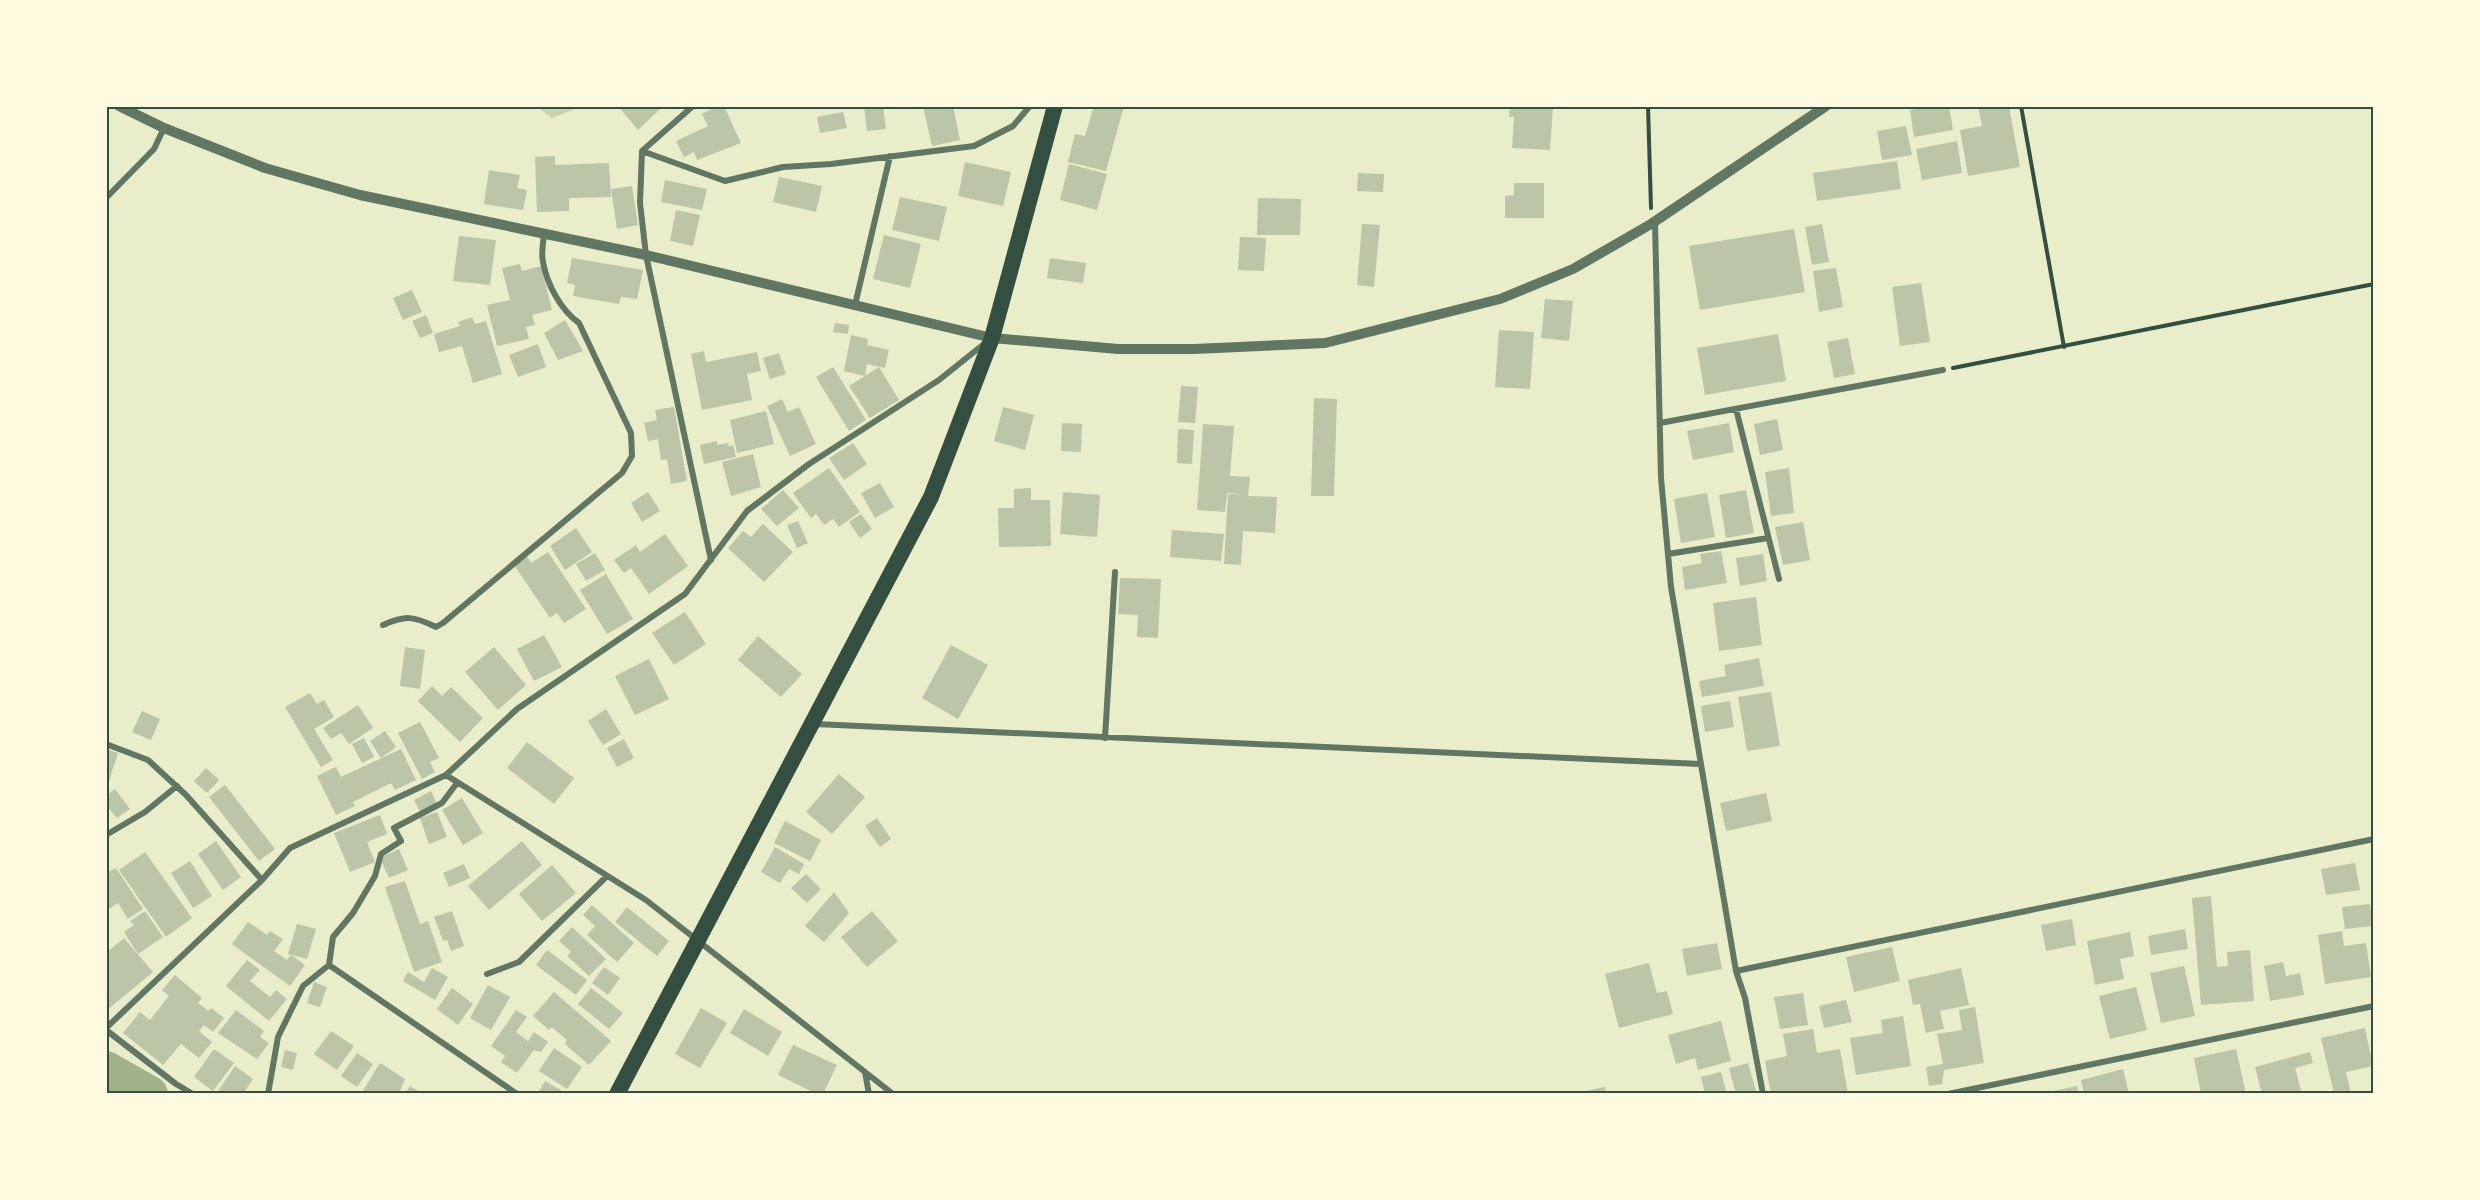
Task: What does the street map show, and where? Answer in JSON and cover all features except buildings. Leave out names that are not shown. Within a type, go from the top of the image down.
[{"type":"highway","points":[[616,1094],[931,496],[992,338],[1055,106]]},
{"type":"street","points":[[119,106],[164,128],[265,168],[360,195],[646,255],[992,338],[1118,349],[1194,349],[1325,343],[1500,299],[1573,269],[1653,223],[1826,106]]},
{"type":"street","points":[[693,106],[642,151],[640,202],[646,255],[711,560]]},
{"type":"street","points":[[642,151],[725,181],[783,167],[974,146],[1013,126],[1030,106]]},
{"type":"street","points":[[106,198],[154,149],[164,128]]},
{"type":"street","points":[[855,305],[890,156]]},
{"type":"street","points":[[1653,223],[1661,478],[1671,587],[1736,971],[1744,998],[1763,1094]]},
{"type":"street","points":[[383,625],[403,616],[420,619],[436,627],[443,623],[622,473],[632,456],[631,433],[579,323],[568,315],[553,291],[542,262],[544,234]]},
{"type":"street","points":[[193,1094],[176,1084],[106,1029],[262,880],[290,848],[446,776],[517,709],[685,594],[747,511],[809,464],[939,380],[992,338]]},
{"type":"street","points":[[1660,423],[1943,370]]},
{"type":"street","points":[[1736,409],[1779,579]]},
{"type":"street","points":[[1668,554],[1768,538]]},
{"type":"street","points":[[1105,738],[1115,572]]},
{"type":"street","points":[[812,724],[1700,764]]},
{"type":"street","points":[[106,744],[148,760],[177,786],[262,880]]},
{"type":"street","points":[[446,776],[646,900],[695,941],[893,1094]]},
{"type":"street","points":[[267,1094],[278,1037],[303,986],[329,965],[333,937],[353,913],[375,876],[381,854],[401,841],[394,828],[442,803],[457,783]]},
{"type":"street","points":[[106,835],[145,812],[177,786]]},
{"type":"street","points":[[1736,971],[2373,839]]},
{"type":"street","points":[[487,974],[519,962],[607,876]]},
{"type":"street","points":[[329,965],[517,1094]]},
{"type":"street","points":[[1948,1094],[2373,1006]]},
{"type":"street","points":[[864,1072],[869,1094]]},
{"type":"path","points":[[1648,106],[1653,223]]},
{"type":"path","points":[[2021,106],[2064,347]]},
{"type":"path","points":[[1943,370],[2373,284]]},
{"type":"green space","points":[[537,107],[580,107],[552,118]]},
{"type":"waterway","points":[[106,1069],[150,1094]]}]
